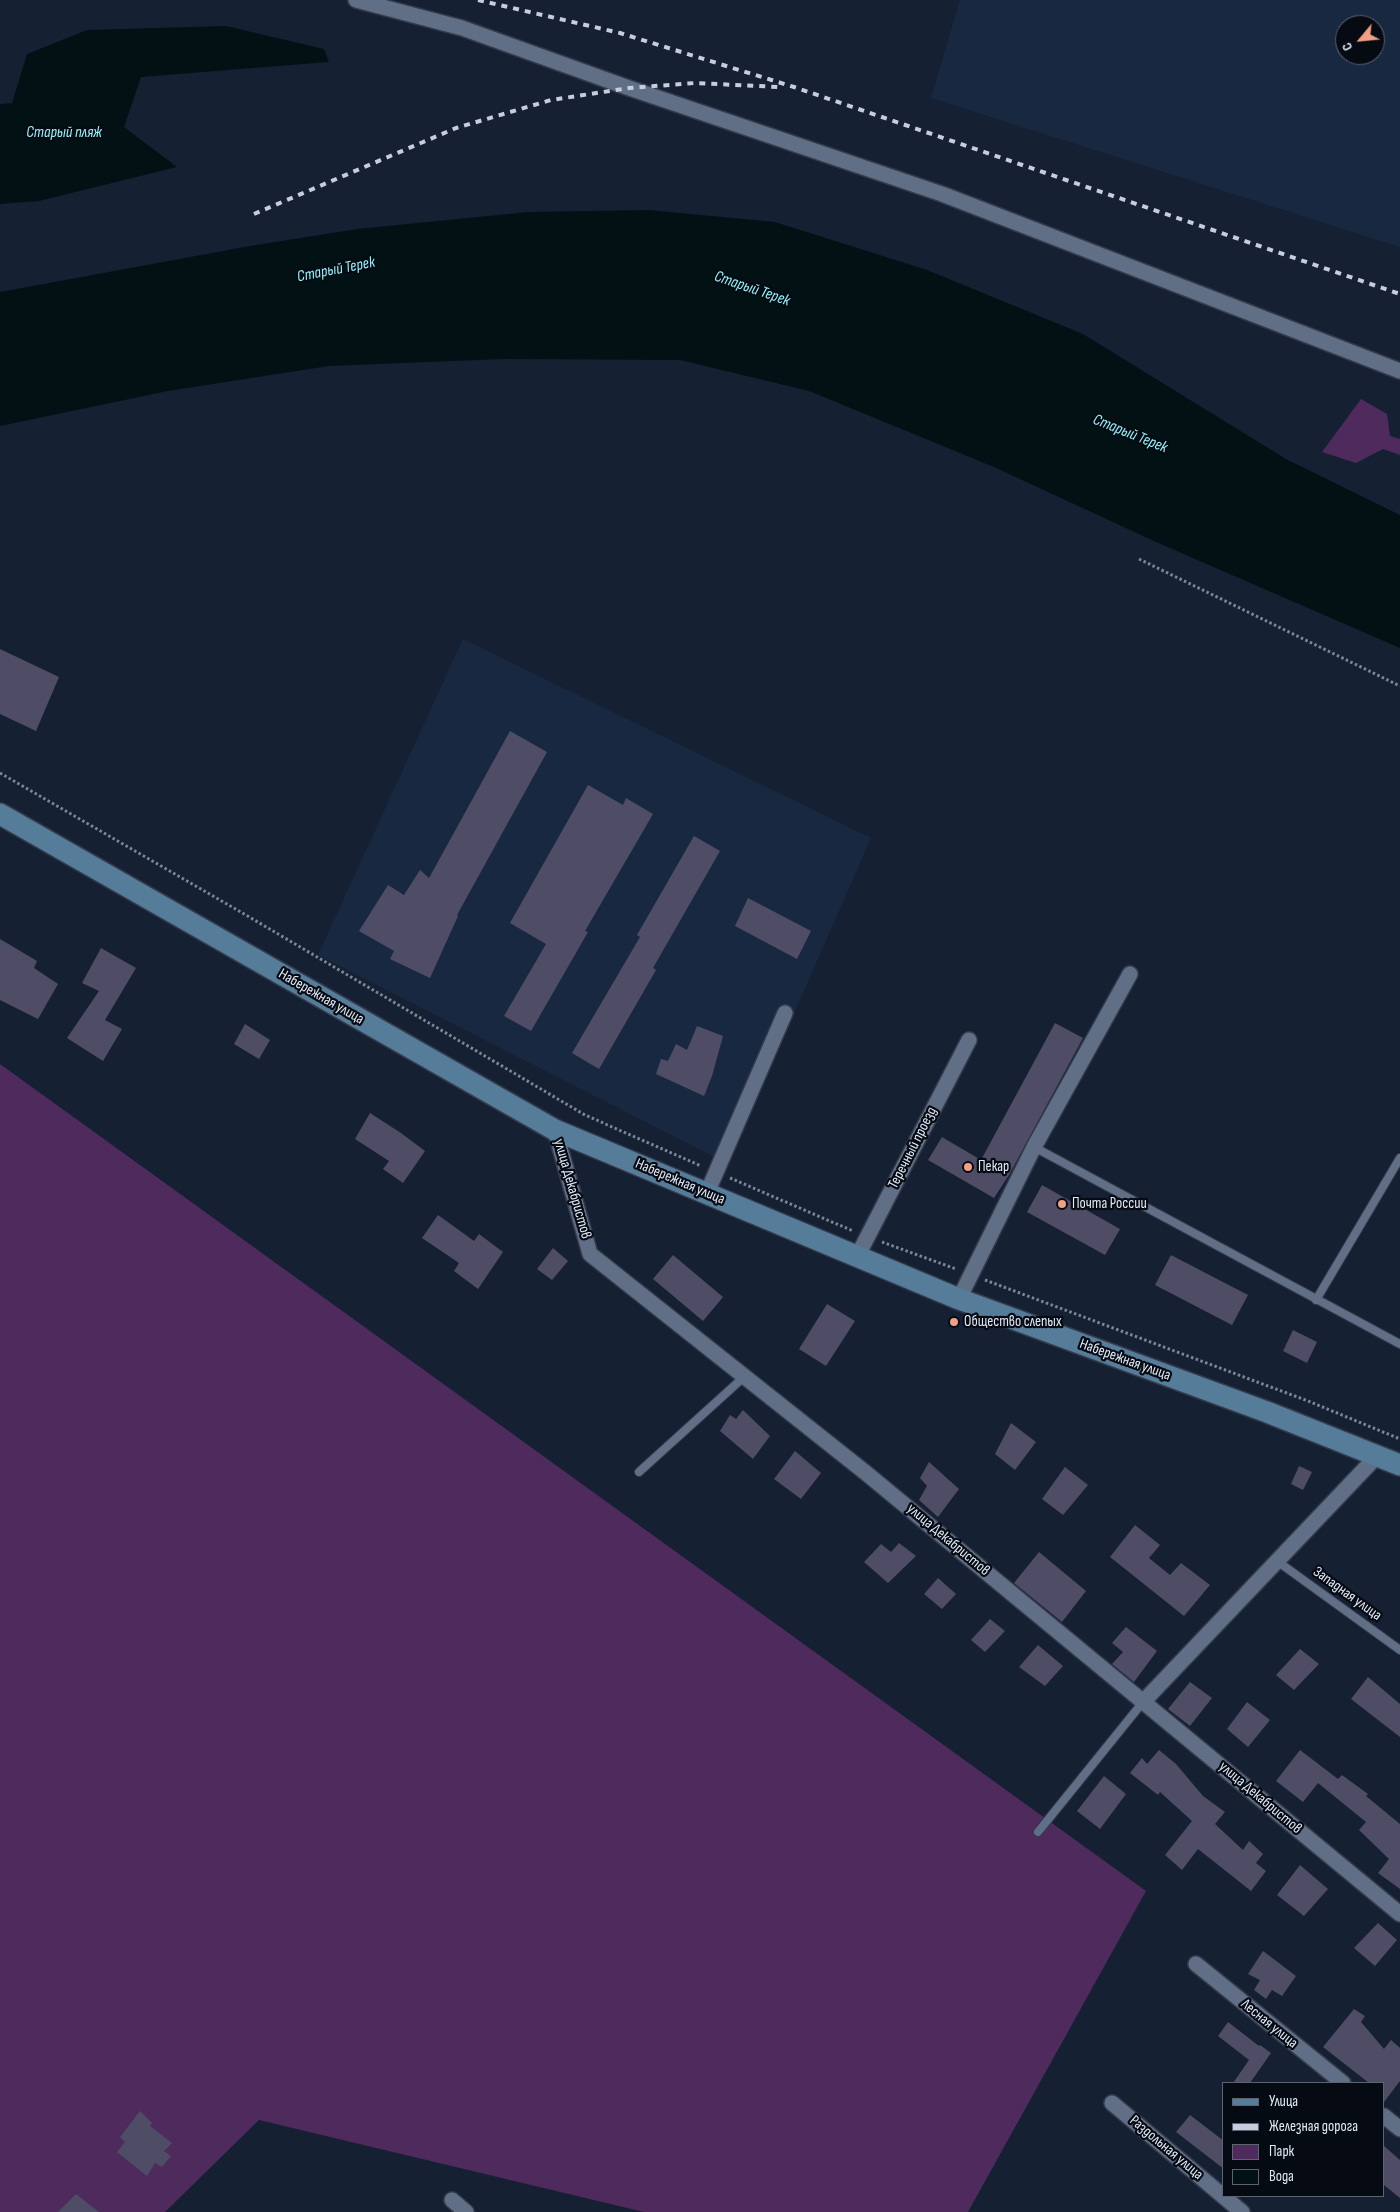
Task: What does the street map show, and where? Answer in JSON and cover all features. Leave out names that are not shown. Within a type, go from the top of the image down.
[{"type":"main road","name":"Набережная улица","points":[[0,814],[554,1130],[959,1299],[1257,1408],[1400,1465]]},
{"type":"street","points":[[356,0],[462,28],[629,88],[942,194],[1400,371]]},
{"type":"street","points":[[959,1299],[1034,1147],[1130,974]]},
{"type":"street","points":[[707,1193],[785,1013]]},
{"type":"street","name":"Теречный проезд","points":[[857,1257],[969,1040]]},
{"type":"street","name":"улица Декабристов","points":[[554,1130],[590,1254],[866,1473],[1400,1914]]},
{"type":"street","points":[[1143,1702],[1377,1456]]},
{"type":"street","name":"Лесная улица","points":[[1196,1964],[1342,2082]]},
{"type":"street","name":"Раздольная улица","points":[[1112,2103],[1222,2195]]},
{"type":"street","points":[[1385,2117],[1400,2129]]},
{"type":"street","name":"Раздольная улица","points":[[1224,2197],[1242,2212]]},
{"type":"street","points":[[452,2200],[466,2212]]},
{"type":"lane","points":[[1034,1147],[1400,1344]]},
{"type":"lane","points":[[1316,1300],[1400,1158]]},
{"type":"lane","points":[[639,1472],[745,1376]]},
{"type":"lane","name":"Западная улица","points":[[1277,1561],[1400,1650]]},
{"type":"lane","points":[[1038,1832],[1143,1702]]},
{"type":"path","points":[[1139,559],[1400,686]]},
{"type":"path","points":[[0,773],[251,918],[585,1115],[703,1166]]},
{"type":"path","points":[[721,1174],[859,1233]]},
{"type":"path","points":[[878,1240],[1308,1401],[1400,1439]]},
{"type":"shaded area","points":[[960,0],[1400,0],[1400,247],[931,98]]},
{"type":"shaded area","points":[[463,639],[871,838],[728,1164],[318,955]]},
{"type":"green space","points":[[1361,399],[1387,414],[1390,436],[1400,439],[1400,455],[1383,449],[1356,463],[1322,452]]},
{"type":"green space","points":[[0,1064],[1146,1891],[968,2212],[644,2212],[259,2120],[165,2212],[0,2212]]},
{"type":"water","name":"Старый пляж","points":[[226,26],[324,49],[329,62],[141,77],[124,127],[177,167],[39,201],[0,204],[0,104],[12,103],[27,54],[87,30]]},
{"type":"water","name":"Старый Терек","points":[[649,210],[775,222],[927,270],[1083,334],[1286,459],[1400,515],[1400,648],[1156,542],[994,467],[809,391],[680,360],[504,359],[329,366],[168,391],[0,426],[0,292],[250,246],[357,229],[528,212]]},
{"type":"building","points":[[0,649],[59,677],[36,731],[0,714]]},
{"type":"building","points":[[510,731],[547,752],[457,915],[430,978],[390,959],[394,951],[359,931],[388,885],[404,895],[420,870],[429,878]]},
{"type":"building","points":[[588,785],[623,805],[626,798],[653,814],[585,931],[588,932],[531,1031],[504,1016],[546,944],[510,923]]},
{"type":"building","points":[[694,836],[720,851],[653,968],[656,970],[599,1069],[572,1053],[640,937],[637,935]]},
{"type":"building","points":[[748,898],[811,931],[797,959],[735,926]]},
{"type":"building","points":[[0,939],[37,961],[34,968],[58,984],[38,1019],[0,1000]]},
{"type":"building","points":[[101,948],[136,968],[105,1020],[122,1029],[103,1061],[67,1038],[99,991],[82,983]]},
{"type":"building","points":[[1055,1023],[1083,1038],[1009,1175],[994,1198],[928,1160],[942,1137],[981,1160]]},
{"type":"building","points":[[245,1024],[270,1040],[259,1059],[234,1044]]},
{"type":"building","points":[[697,1026],[723,1036],[712,1076],[704,1096],[656,1074],[661,1059],[668,1061],[676,1044],[687,1050]]},
{"type":"building","points":[[370,1113],[425,1151],[403,1183],[383,1169],[389,1161],[355,1139]]},
{"type":"building","points":[[1042,1185],[1120,1229],[1105,1255],[1027,1212]]},
{"type":"building","points":[[438,1215],[474,1241],[479,1234],[503,1252],[478,1289],[454,1271],[459,1263],[422,1238]]},
{"type":"building","points":[[553,1248],[568,1261],[552,1280],[537,1269]]},
{"type":"building","points":[[673,1255],[723,1297],[703,1321],[653,1279]]},
{"type":"building","points":[[1171,1255],[1248,1295],[1232,1325],[1155,1285]]},
{"type":"building","points":[[827,1304],[855,1321],[826,1366],[799,1349]]},
{"type":"building","points":[[1293,1330],[1317,1342],[1307,1363],[1283,1351]]},
{"type":"building","points":[[743,1410],[770,1436],[753,1459],[720,1431],[730,1415],[736,1419]]},
{"type":"building","points":[[1011,1423],[1036,1442],[1015,1470],[995,1454]]},
{"type":"building","points":[[795,1451],[821,1473],[801,1499],[774,1479]]},
{"type":"building","points":[[929,1462],[959,1489],[938,1517],[919,1500],[927,1486],[920,1478]]},
{"type":"building","points":[[1299,1466],[1312,1472],[1303,1490],[1291,1484]]},
{"type":"building","points":[[1065,1467],[1088,1485],[1063,1515],[1042,1499]]},
{"type":"building","points":[[1135,1525],[1160,1545],[1149,1558],[1170,1575],[1181,1563],[1210,1585],[1184,1616],[1110,1557]]},
{"type":"building","points":[[899,1543],[916,1556],[888,1583],[864,1562],[881,1544],[891,1552]]},
{"type":"building","points":[[1039,1552],[1086,1591],[1062,1622],[1014,1583]]},
{"type":"building","points":[[938,1578],[956,1594],[942,1609],[924,1594]]},
{"type":"building","points":[[990,1619],[1005,1631],[985,1652],[971,1640]]},
{"type":"building","points":[[1126,1627],[1157,1651],[1134,1682],[1112,1664],[1123,1652],[1112,1643]]},
{"type":"building","points":[[1038,1645],[1063,1666],[1045,1686],[1019,1667]]},
{"type":"building","points":[[1300,1649],[1319,1664],[1294,1690],[1276,1675]]},
{"type":"building","points":[[1368,1677],[1400,1704],[1400,1737],[1351,1699]]},
{"type":"building","points":[[1190,1682],[1212,1698],[1190,1726],[1168,1709]]},
{"type":"building","points":[[1247,1702],[1270,1720],[1248,1747],[1227,1729]]},
{"type":"building","points":[[1159,1750],[1176,1764],[1203,1796],[1225,1812],[1215,1824],[1243,1850],[1249,1841],[1263,1854],[1256,1863],[1266,1871],[1251,1891],[1198,1849],[1182,1870],[1165,1855],[1192,1821],[1160,1792],[1158,1795],[1130,1773],[1142,1758],[1147,1764]]},
{"type":"building","points":[[1300,1750],[1338,1779],[1342,1775],[1368,1794],[1366,1796],[1400,1824],[1400,1889],[1378,1873],[1389,1859],[1359,1830],[1366,1822],[1318,1783],[1303,1802],[1276,1781]]},
{"type":"building","points":[[1104,1776],[1126,1794],[1100,1829],[1077,1811]]},
{"type":"building","points":[[1300,1865],[1328,1889],[1304,1916],[1277,1895]]},
{"type":"building","points":[[1378,1923],[1397,1940],[1375,1966],[1354,1948]]},
{"type":"building","points":[[1263,1951],[1296,1976],[1282,1996],[1272,1990],[1266,1999],[1254,1990],[1260,1980],[1248,1974]]},
{"type":"building","points":[[1354,2009],[1365,2016],[1361,2022],[1384,2049],[1391,2040],[1400,2048],[1400,2081],[1385,2101],[1385,2082],[1368,2082],[1323,2047]]},
{"type":"building","points":[[1228,2022],[1271,2053],[1251,2082],[1234,2082],[1249,2060],[1218,2036]]},
{"type":"building","points":[[140,2111],[152,2123],[150,2126],[172,2143],[164,2151],[171,2156],[162,2167],[155,2163],[147,2176],[117,2152],[125,2142],[120,2137]]},
{"type":"building","points":[[1190,2115],[1222,2139],[1222,2167],[1176,2132]]},
{"type":"building","points":[[1385,2147],[1400,2160],[1400,2198],[1385,2186]]},
{"type":"building","points":[[76,2194],[99,2212],[58,2212]]},
{"type":"railway","points":[[478,0],[620,33],[794,87],[1400,294]]},
{"type":"railway","points":[[254,214],[456,128],[551,100],[629,88],[695,83],[779,87]]},
{"type":"place","name":"Пекар","points":[[968,1167]]},
{"type":"place","name":"Почта России","points":[[1062,1204]]},
{"type":"place","name":"Общество слепых","points":[[954,1322]]}]
